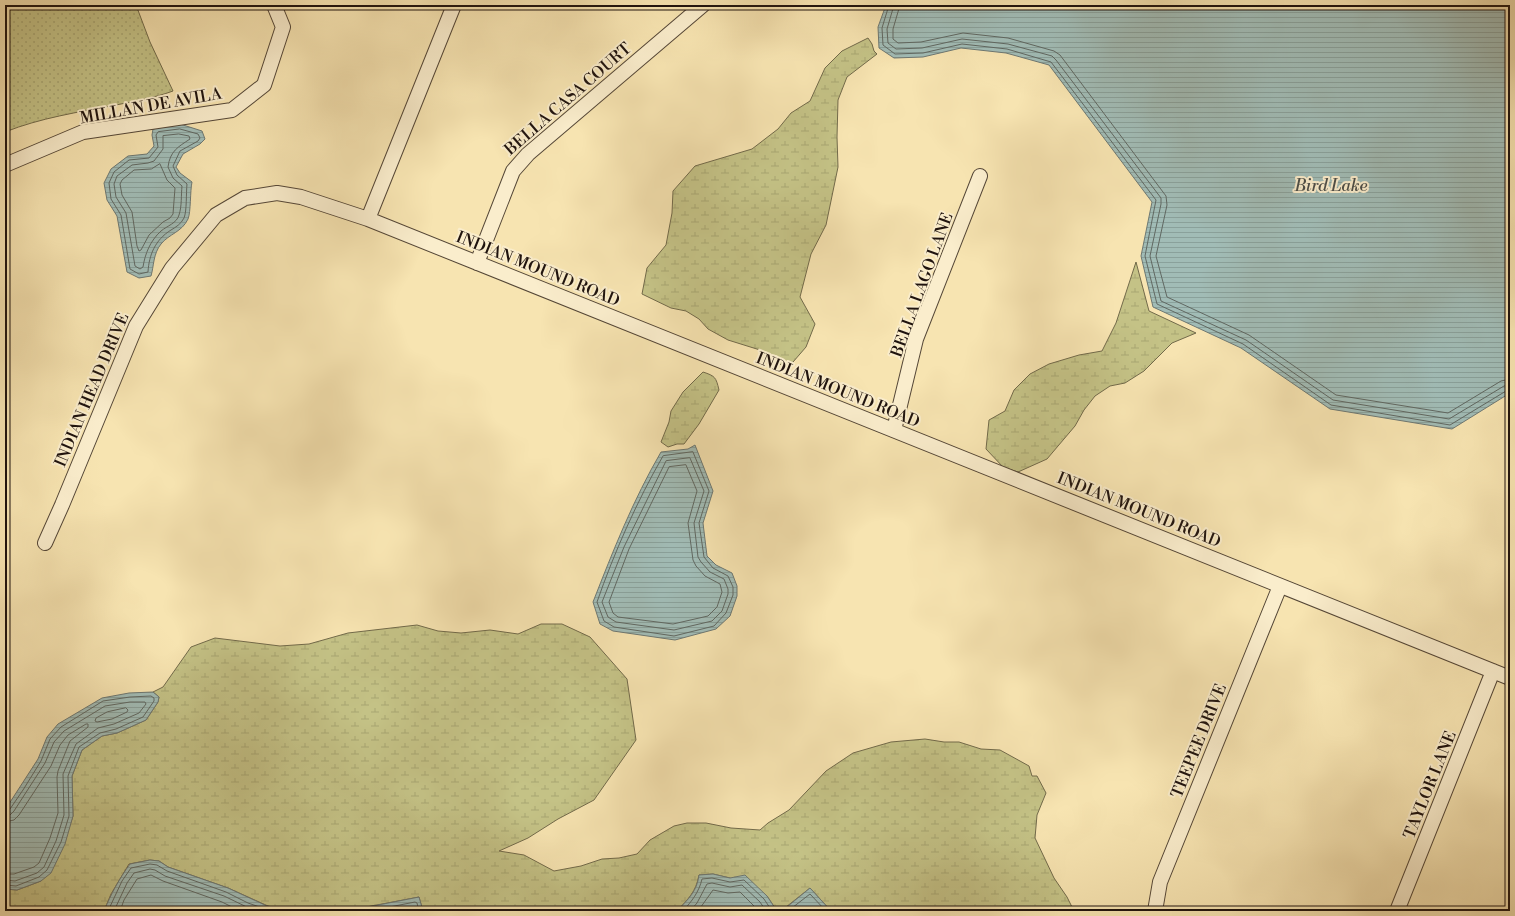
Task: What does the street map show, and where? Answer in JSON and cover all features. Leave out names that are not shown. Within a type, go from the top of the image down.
[{"type":"street","name":"MILLAN DE AVILA","points":[[5,165],[83,132],[232,110],[264,85],[283,27],[274,5]]},
{"type":"street","points":[[368,219],[454,5]]},
{"type":"street","name":"BELLA CASA COURT","points":[[477,263],[513,171],[528,154],[703,5]]},
{"type":"street","name":"BELLA LAGO LANE","points":[[894,430],[916,339],[980,176]]},
{"type":"street","name":"INDIAN HEAD DRIVE","points":[[45,543],[136,326],[172,268],[216,215],[244,198],[278,193],[301,197],[368,219]]},
{"type":"street","name":"INDIAN MOUND ROAD","points":[[368,219],[1510,678]]},
{"type":"street","name":"TEEPEE DRIVE","points":[[1155,911],[1160,882],[1280,586]]},
{"type":"street","name":"TAYLOR LANE","points":[[1397,911],[1493,671]]},
{"type":"green space","points":[[5,5],[136,5],[150,42],[173,91],[159,96],[46,119],[5,132]]},
{"type":"green space","points":[[868,38],[877,54],[847,77],[838,100],[838,167],[826,225],[811,254],[800,297],[815,324],[806,347],[787,369],[760,350],[728,340],[708,329],[699,319],[686,311],[671,308],[642,294],[647,268],[666,245],[672,213],[673,191],[695,166],[752,149],[778,129],[791,113],[810,101],[825,68],[842,51]]},
{"type":"green space","points":[[1136,262],[1149,311],[1196,333],[1172,343],[1144,371],[1125,383],[1110,386],[1095,396],[1084,410],[1075,426],[1047,459],[1018,472],[1003,467],[986,449],[989,420],[1005,411],[1014,390],[1030,374],[1049,364],[1079,355],[1102,351],[1116,323]]},
{"type":"green space","points":[[703,372],[714,378],[717,382],[719,390],[699,424],[684,444],[677,444],[668,447],[661,442],[669,422],[671,411],[683,392]]},
{"type":"green space","points":[[541,624],[562,624],[590,637],[627,679],[636,740],[594,800],[558,819],[528,838],[499,851],[524,855],[554,871],[581,866],[602,859],[619,858],[637,854],[650,840],[674,826],[687,823],[706,823],[731,828],[760,830],[768,823],[789,810],[826,771],[853,753],[891,742],[925,739],[944,742],[959,742],[981,749],[1000,750],[1029,766],[1032,776],[1037,776],[1046,793],[1037,815],[1035,838],[1054,878],[1067,897],[1074,911],[831,911],[810,888],[781,911],[777,911],[767,896],[730,878],[713,874],[699,875],[694,891],[677,911],[423,911],[419,897],[345,911],[341,909],[331,911],[291,911],[268,906],[228,888],[168,867],[159,861],[150,860],[129,864],[111,894],[104,911],[5,911],[5,889],[17,890],[41,881],[70,825],[73,816],[72,776],[82,750],[102,736],[117,733],[146,720],[158,702],[159,697],[153,692],[163,687],[191,647],[215,638],[280,646],[309,644],[348,633],[417,625],[438,631],[461,633],[490,630],[518,634]]},
{"type":"water","name":"Bird Lake","points":[[886,5],[1510,5],[1510,393],[1452,429],[1330,409],[1241,348],[1153,307],[1141,256],[1152,202],[1049,65],[1006,53],[961,48],[923,57],[894,58],[879,48],[878,27]]},
{"type":"water","points":[[180,124],[202,131],[205,139],[200,144],[183,154],[176,167],[180,173],[192,182],[189,216],[182,227],[164,241],[158,248],[151,276],[139,278],[127,272],[117,216],[107,200],[104,183],[111,169],[128,156],[147,154],[154,146],[152,135],[153,129]]},
{"type":"water","points":[[695,445],[713,491],[703,523],[707,556],[716,565],[732,573],[737,586],[737,596],[730,616],[716,629],[675,640],[613,631],[600,624],[593,602],[624,526],[641,489],[661,452],[688,449]]},
{"type":"water","points":[[153,692],[159,697],[158,702],[146,720],[117,733],[102,736],[82,750],[72,776],[73,816],[65,844],[51,873],[41,881],[17,890],[5,889],[5,810],[38,759],[47,737],[58,724],[102,698],[129,693]]},
{"type":"water","points":[[150,860],[159,861],[168,867],[228,888],[267,906],[291,911],[104,911],[122,875],[130,864]]},
{"type":"water","points":[[713,874],[730,878],[745,875],[767,896],[777,911],[677,911],[694,891],[699,875]]},
{"type":"water","points":[[810,888],[831,911],[782,911]]},
{"type":"water","points":[[419,897],[423,911],[331,911],[363,908]]}]
